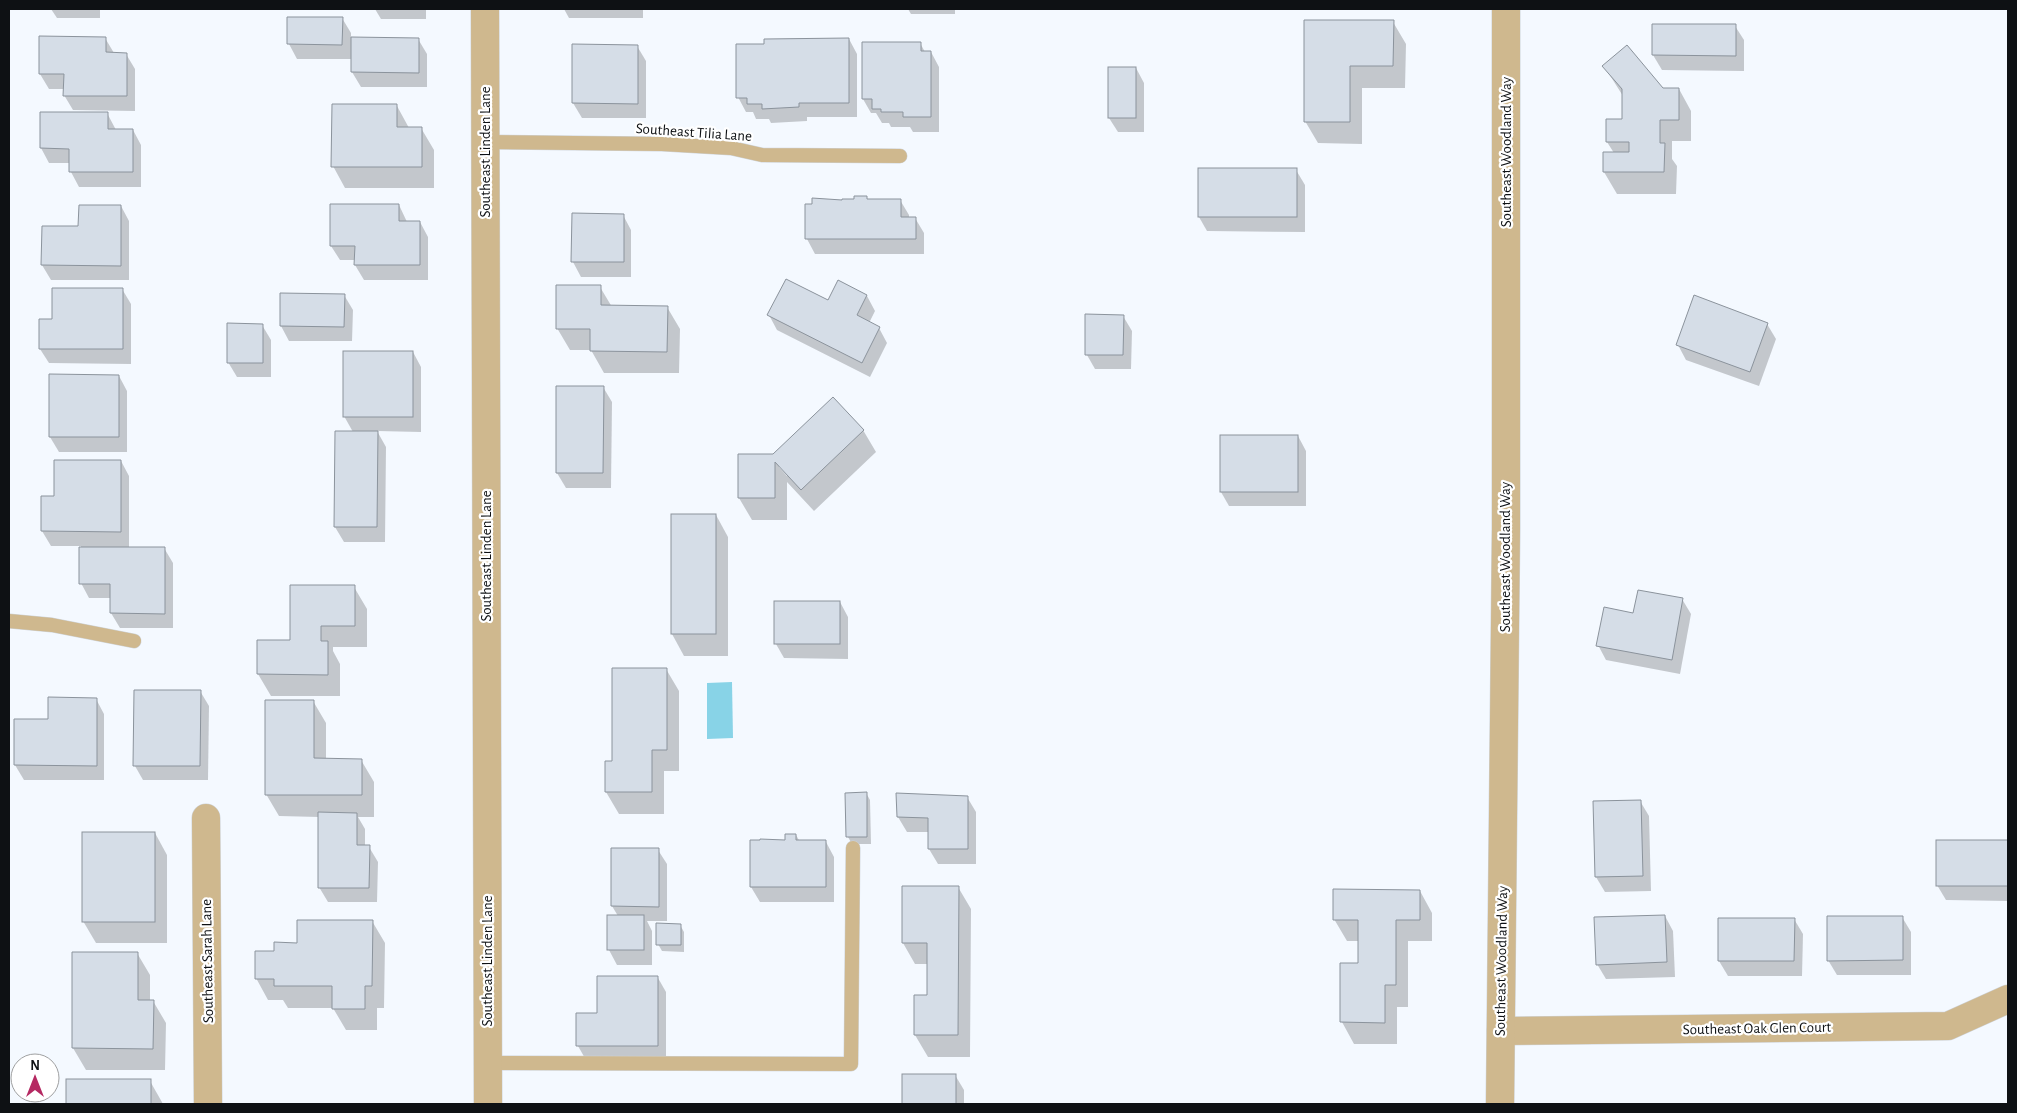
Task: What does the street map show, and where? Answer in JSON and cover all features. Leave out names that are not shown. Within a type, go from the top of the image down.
[{"type":"street","name":"Southeast Linden Lane","points":[[485,9],[488,1104]]},
{"type":"street","name":"Southeast Woodland Way","points":[[1500,1104],[1506,529],[1506,9]]},
{"type":"street","name":"Southeast Sarah Lane","points":[[206,818],[208,1104]]},
{"type":"street","name":"Southeast Oak Glen Court","points":[[1501,1031],[1948,1026],[2008,999]]},
{"type":"lane","name":"Southeast Tilia Lane","points":[[486,142],[662,144],[731,148],[762,155],[900,156]]},
{"type":"lane","points":[[9,621],[52,625],[134,641]]},
{"type":"lane","points":[[488,1063],[851,1064],[853,848]]},
{"type":"water","points":[[732,682],[733,738],[707,739],[707,683]]},
{"type":"building","points":[[287,17],[343,17],[342,45],[287,44]]},
{"type":"building","points":[[1304,20],[1394,20],[1393,66],[1350,66],[1350,122],[1304,122]]},
{"type":"building","points":[[1652,24],[1736,24],[1736,56],[1652,55]]},
{"type":"building","points":[[39,36],[106,37],[106,52],[127,53],[127,96],[63,96],[64,74],[39,74]]},
{"type":"building","points":[[351,37],[419,38],[419,73],[351,72]]},
{"type":"building","points":[[849,38],[849,103],[799,103],[799,107],[762,109],[762,104],[747,104],[747,98],[736,98],[736,44],[764,44],[764,39]]},
{"type":"building","points":[[862,42],[921,42],[921,51],[931,51],[931,117],[903,117],[903,112],[881,112],[881,109],[872,109],[872,99],[862,99]]},
{"type":"building","points":[[572,44],[638,45],[638,104],[572,103]]},
{"type":"building","points":[[1627,45],[1663,88],[1679,88],[1679,120],[1660,120],[1660,143],[1665,143],[1664,172],[1603,172],[1603,152],[1629,152],[1629,142],[1606,142],[1606,119],[1622,119],[1622,89],[1602,66]]},
{"type":"building","points":[[1108,67],[1136,67],[1136,118],[1108,118]]},
{"type":"building","points":[[332,104],[397,104],[397,127],[422,127],[422,167],[331,167]]},
{"type":"building","points":[[40,112],[108,112],[108,129],[133,129],[133,172],[69,172],[69,149],[40,148]]},
{"type":"building","points":[[1198,168],[1297,168],[1297,217],[1198,217]]},
{"type":"building","points":[[854,196],[867,196],[867,199],[901,199],[901,217],[916,217],[916,239],[805,239],[805,204],[812,204],[812,198],[842,200],[854,199]]},
{"type":"building","points":[[330,204],[399,204],[399,221],[420,221],[420,265],[354,265],[355,246],[330,246]]},
{"type":"building","points":[[79,205],[121,205],[121,266],[41,265],[42,226],[78,226]]},
{"type":"building","points":[[572,213],[624,214],[624,262],[571,262]]},
{"type":"building","points":[[786,279],[828,300],[838,280],[867,295],[857,315],[880,327],[862,363],[767,315]]},
{"type":"building","points":[[556,285],[601,285],[601,305],[668,306],[667,352],[590,351],[590,329],[556,329]]},
{"type":"building","points":[[52,288],[123,288],[123,349],[39,349],[39,319],[52,319]]},
{"type":"building","points":[[280,293],[345,294],[344,327],[280,326]]},
{"type":"building","points":[[1694,295],[1768,323],[1750,372],[1676,345]]},
{"type":"building","points":[[1085,314],[1124,315],[1123,355],[1085,355]]},
{"type":"building","points":[[227,323],[263,324],[263,363],[227,363]]},
{"type":"building","points":[[343,351],[413,351],[413,417],[343,417]]},
{"type":"building","points":[[49,374],[119,375],[119,437],[49,437]]},
{"type":"building","points":[[556,386],[604,386],[603,473],[556,473]]},
{"type":"building","points":[[833,397],[864,430],[801,490],[775,462],[775,498],[738,498],[738,454],[773,454]]},
{"type":"building","points":[[335,431],[378,431],[377,527],[334,527]]},
{"type":"building","points":[[1220,435],[1298,435],[1298,492],[1220,492]]},
{"type":"building","points":[[54,460],[121,460],[121,532],[41,531],[41,496],[54,496]]},
{"type":"building","points":[[671,514],[716,514],[716,634],[671,634]]},
{"type":"building","points":[[79,547],[165,547],[165,614],[110,613],[110,584],[79,584]]},
{"type":"building","points":[[290,585],[355,585],[355,626],[321,626],[321,641],[328,641],[328,675],[257,674],[257,640],[290,640]]},
{"type":"building","points":[[1638,590],[1683,598],[1672,660],[1596,646],[1604,607],[1633,613]]},
{"type":"building","points":[[774,601],[840,601],[840,644],[774,644]]},
{"type":"building","points":[[612,668],[667,668],[667,750],[652,750],[652,792],[605,792],[605,761],[612,761]]},
{"type":"building","points":[[134,690],[201,690],[200,766],[133,766]]},
{"type":"building","points":[[48,697],[97,698],[97,766],[14,765],[14,719],[48,719]]},
{"type":"building","points":[[265,700],[314,700],[314,758],[362,759],[362,795],[265,795]]},
{"type":"building","points":[[867,792],[867,837],[846,837],[845,793]]},
{"type":"building","points":[[896,793],[968,796],[968,849],[928,849],[928,818],[897,817]]},
{"type":"building","points":[[1641,800],[1643,876],[1595,877],[1593,801]]},
{"type":"building","points":[[318,812],[357,813],[357,845],[370,845],[369,888],[318,888]]},
{"type":"building","points":[[82,832],[155,832],[155,922],[82,922]]},
{"type":"building","points":[[785,834],[796,834],[796,840],[826,840],[826,887],[750,887],[750,840],[785,840]]},
{"type":"building","points":[[1936,840],[2008,840],[2008,886],[1936,886]]},
{"type":"building","points":[[611,848],[659,848],[659,907],[611,906]]},
{"type":"building","points":[[902,886],[959,886],[958,1035],[914,1035],[914,995],[927,995],[927,943],[902,943]]},
{"type":"building","points":[[1333,889],[1420,890],[1420,920],[1396,920],[1396,985],[1385,985],[1385,1023],[1340,1022],[1340,963],[1358,963],[1358,920],[1333,920]]},
{"type":"building","points":[[607,915],[644,915],[644,950],[607,950]]},
{"type":"building","points":[[1665,915],[1667,962],[1596,965],[1594,917]]},
{"type":"building","points":[[1827,916],[1903,916],[1903,960],[1827,961]]},
{"type":"building","points":[[1718,918],[1795,918],[1794,961],[1718,961]]},
{"type":"building","points":[[297,920],[373,920],[372,986],[365,986],[365,1009],[332,1009],[332,986],[274,986],[274,979],[255,979],[255,951],[274,951],[274,942],[297,943]]},
{"type":"building","points":[[656,923],[681,924],[681,945],[656,945]]},
{"type":"building","points":[[72,952],[138,952],[138,1000],[154,1000],[153,1049],[72,1048]]},
{"type":"building","points":[[597,976],[658,976],[658,1046],[576,1046],[576,1013],[597,1013]]},
{"type":"building","points":[[902,1074],[956,1074],[956,1104],[902,1104]]},
{"type":"building","points":[[66,1079],[151,1079],[151,1104],[66,1104]]}]
